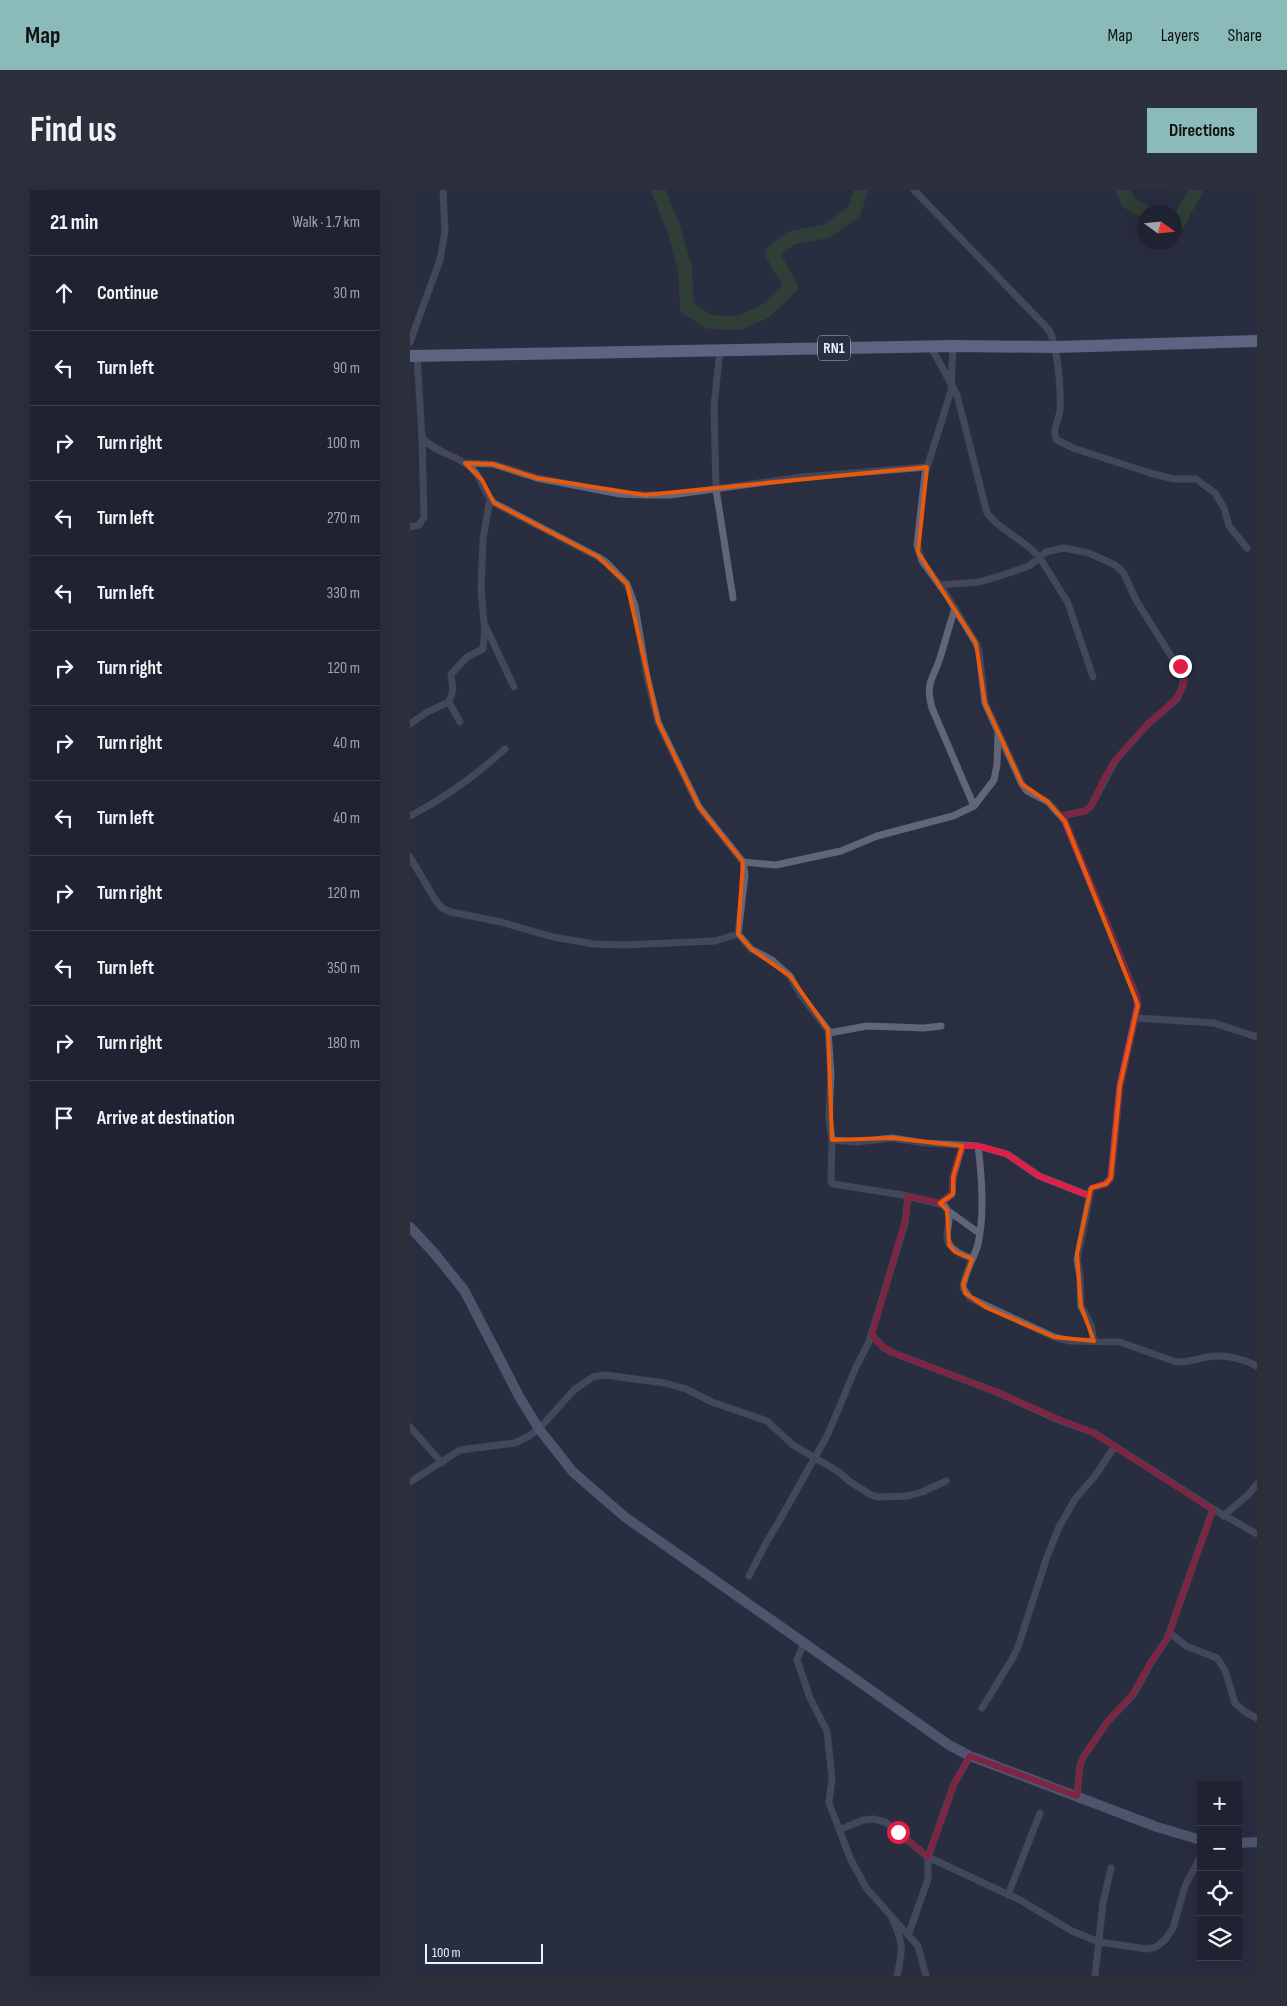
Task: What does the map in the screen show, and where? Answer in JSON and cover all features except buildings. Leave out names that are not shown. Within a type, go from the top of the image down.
[{"type":"highway","name":"RN1","points":[[413,355],[952,346],[1056,347],[1257,340]]},
{"type":"main road","points":[[410,1227],[464,1290],[514,1388],[539,1429],[574,1472],[624,1517],[949,1745],[970,1756],[1157,1827],[1197,1839]]},
{"type":"main road","points":[[1242,1843],[1257,1842]]},
{"type":"street","points":[[410,342],[440,260],[445,230],[444,190]]},
{"type":"street","points":[[914,190],[1049,330],[1056,347],[1060,409],[1055,433],[1058,440],[1073,448],[1150,473],[1172,478],[1196,479],[1215,493],[1224,508],[1229,526],[1247,548]]},
{"type":"street","points":[[952,346],[952,384],[927,467],[917,545],[922,560],[955,608],[979,650],[985,703],[1024,788],[1048,802],[1065,821],[1136,995],[1138,1005],[1137,1018],[1120,1086],[1111,1178],[1106,1184],[1092,1188],[1077,1260],[1080,1276],[1081,1306],[1091,1325],[1094,1341]]},
{"type":"street","points":[[931,347],[957,395],[987,513],[996,523],[1030,548],[1040,558],[1068,603],[1093,677]]},
{"type":"street","points":[[720,350],[714,406],[716,489],[733,598]]},
{"type":"street","points":[[410,527],[419,525],[424,517],[422,438],[413,355]]},
{"type":"street","points":[[410,724],[428,712],[449,702],[453,690],[452,672],[470,655],[483,649],[485,626],[481,589],[483,539],[490,499],[482,480],[465,464],[438,451],[422,438]]},
{"type":"street","points":[[465,464],[493,464],[538,478],[620,494],[670,495],[803,477],[927,467]]},
{"type":"street","points":[[490,499],[534,525],[598,557],[606,562],[627,584],[635,606],[647,677],[658,722],[699,807],[743,862],[745,875],[738,934],[751,949],[772,960],[790,976],[800,994],[826,1027],[829,1034],[831,1075],[829,1119],[832,1140],[831,1181],[833,1184],[940,1203],[980,1233]]},
{"type":"street","points":[[940,585],[979,582],[1024,568],[1046,552],[1052,550],[1074,549],[1089,553],[1120,568],[1128,580],[1136,600],[1183,673],[1183,684],[1177,699],[1148,724],[1115,761],[1091,806],[1085,811],[1061,816]]},
{"type":"street","points":[[955,608],[930,682],[929,698],[974,806]]},
{"type":"street","points":[[485,626],[514,687]]},
{"type":"street","points":[[449,702],[460,722]]},
{"type":"street","points":[[743,862],[776,865],[841,851],[877,836],[953,816],[974,806],[994,780],[998,729]]},
{"type":"street","points":[[410,816],[434,804],[473,778],[505,750]]},
{"type":"street","points":[[410,857],[442,908],[451,912],[501,922],[552,937],[594,944],[622,945],[715,941],[738,934]]},
{"type":"street","points":[[1137,1018],[1214,1023],[1257,1037]]},
{"type":"street","points":[[829,1034],[867,1026],[924,1028],[941,1026]]},
{"type":"street","points":[[832,1140],[856,1142],[892,1138],[924,1143],[978,1146],[1007,1154],[1039,1176],[1090,1196]]},
{"type":"street","points":[[940,1203],[952,1194],[953,1176],[962,1146]]},
{"type":"street","points":[[978,1146],[981,1177],[980,1233],[963,1284],[964,1293],[970,1298],[1054,1337],[1070,1341],[1120,1342],[1176,1362],[1185,1362],[1209,1356],[1226,1356],[1246,1360],[1257,1366]]},
{"type":"street","points":[[750,1576],[766,1541],[828,1434],[856,1367],[872,1335],[907,1213],[908,1196]]},
{"type":"street","points":[[947,1210],[947,1238],[949,1245],[955,1252],[972,1259]]},
{"type":"street","points":[[872,1335],[878,1343],[891,1352],[999,1393],[1049,1416],[1094,1433],[1213,1510],[1257,1534]]},
{"type":"street","points":[[410,1482],[460,1450],[515,1443],[539,1429],[574,1390],[593,1377],[605,1375],[665,1383],[686,1389],[712,1402],[767,1421],[787,1441],[839,1472],[871,1495],[879,1497],[908,1496],[946,1481]]},
{"type":"street","points":[[410,1427],[442,1463]]},
{"type":"street","points":[[982,1708],[1018,1647],[1059,1527],[1075,1499],[1095,1476],[1114,1446]]},
{"type":"street","points":[[1223,1516],[1248,1495],[1257,1484]]},
{"type":"street","points":[[1077,1796],[1080,1765],[1084,1756],[1108,1721],[1132,1695],[1170,1633],[1213,1510]]},
{"type":"street","points":[[1170,1633],[1186,1646],[1217,1658],[1225,1670],[1235,1703],[1245,1712],[1257,1718]]},
{"type":"street","points":[[804,1643],[797,1660],[810,1698],[827,1731],[832,1778],[829,1803],[861,1881],[891,1916],[909,1933],[918,1946],[926,1976]]},
{"type":"street","points":[[909,1933],[928,1879],[928,1857],[954,1784],[970,1756]]},
{"type":"street","points":[[1008,1895],[1040,1813]]},
{"type":"street","points":[[839,1830],[863,1820],[885,1822],[928,1857],[1008,1895],[1072,1931],[1099,1942],[1146,1949],[1156,1947],[1165,1940],[1173,1928],[1185,1886],[1197,1863]]},
{"type":"street","points":[[1095,1976],[1103,1903],[1112,1868]]},
{"type":"street","points":[[891,1916],[902,1942],[903,1950],[897,1976]]},
{"type":"highlighted area","points":[[465,463],[493,464],[537,478],[645,495],[927,467],[918,552],[976,643],[985,703],[1022,784],[1048,802],[1065,821],[1138,1005],[1120,1086],[1111,1178],[1106,1184],[1091,1188],[1077,1254],[1081,1306],[1094,1341],[1054,1337],[987,1308],[965,1293],[963,1284],[972,1259],[955,1252],[949,1245],[947,1210],[940,1203],[953,1194],[953,1177],[962,1146],[892,1138],[832,1140],[828,1030],[790,976],[751,949],[738,934],[743,862],[699,807],[658,722],[627,584],[598,557],[494,503],[482,480]]},
{"type":"waterway","points":[[658,190],[674,230],[685,269],[687,308],[710,322],[739,323],[764,312],[791,287],[772,253],[791,238],[827,231],[854,212],[861,190]]},
{"type":"waterway","points":[[1123,190],[1128,202],[1137,207]]},
{"type":"waterway","points":[[1182,216],[1196,190]]},
{"type":"route","points":[[898,1832],[928,1857],[954,1784],[970,1756],[1077,1796],[1080,1765],[1084,1756],[1108,1721],[1138,1688],[1152,1660],[1167,1639],[1213,1510],[1094,1433],[1028,1407],[999,1393],[891,1352],[878,1343],[872,1335],[907,1213],[908,1196],[940,1203],[950,1196],[953,1191],[953,1176],[962,1146],[978,1146],[1007,1154],[1039,1176],[1090,1196],[1092,1188],[1106,1184],[1111,1178],[1115,1118],[1122,1070],[1137,1018],[1138,1005],[1136,995],[1120,955],[1065,821],[1061,816],[1085,811],[1091,806],[1117,757],[1148,724],[1177,699],[1183,684],[1183,673],[1180,666]]}]
